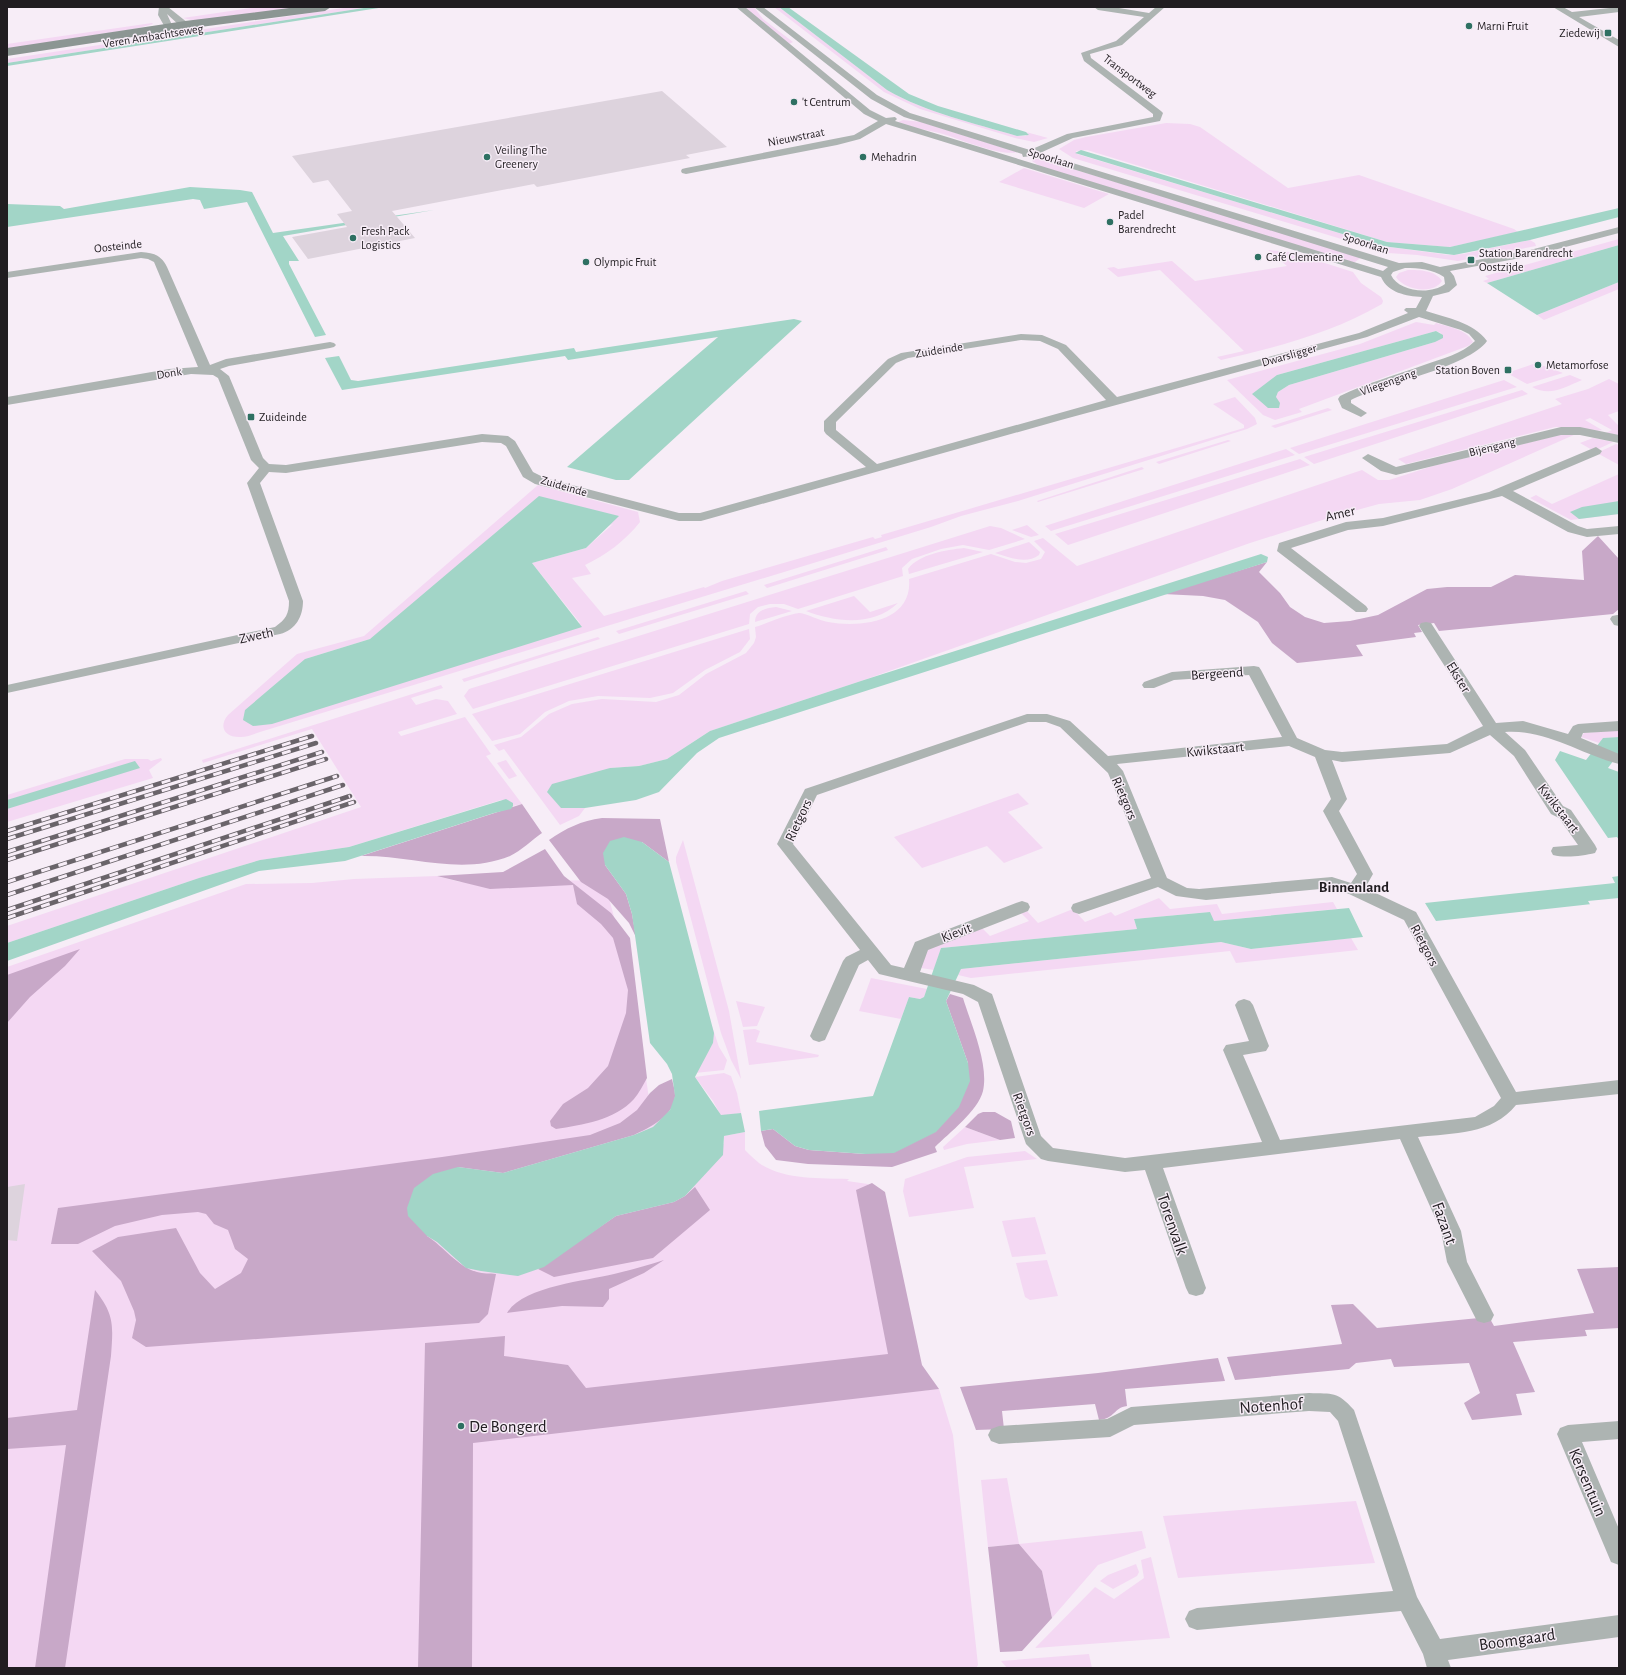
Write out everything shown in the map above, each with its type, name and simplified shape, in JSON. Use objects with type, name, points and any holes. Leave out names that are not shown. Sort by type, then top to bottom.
[{"type":"main road","name":"Veren Ambachtseweg","points":[[7,58],[184,28],[325,7]]},
{"type":"main road","name":"Veren Ambachtseweg","points":[[7,52],[168,28],[184,28]]},
{"type":"street","name":"Spoorlaan","points":[[740,7],[867,112],[886,121],[1385,275]]},
{"type":"street","name":"Spoorlaan","points":[[758,7],[874,97],[907,115],[1397,266]]},
{"type":"street","points":[[1098,7],[1151,16],[1161,7]]},
{"type":"street","points":[[1557,7],[1619,44]]},
{"type":"street","points":[[163,8],[162,15],[168,28]]},
{"type":"street","points":[[163,8],[184,28]]},
{"type":"street","points":[[1571,15],[1619,9]]},
{"type":"street","name":"Transportweg","points":[[1015,161],[1070,136],[1158,119],[1158,113],[1087,59],[1085,53],[1119,43],[1151,16]]},
{"type":"street","name":"Nieuwstraat","points":[[686,171],[857,137],[886,121],[907,115]]},
{"type":"street","points":[[1440,270],[1450,278],[1452,282],[1448,288],[1429,294],[1411,292],[1392,285],[1385,275],[1389,270],[1397,266],[1419,265],[1440,270],[1531,253],[1619,230]]},
{"type":"street","points":[[1450,278],[1512,261],[1531,253]]},
{"type":"street","name":"Oosteinde","points":[[7,275],[126,256],[151,256],[158,260],[162,267],[206,371]]},
{"type":"street","points":[[1403,308],[1411,292]]},
{"type":"street","points":[[1419,313],[1429,294]]},
{"type":"street","name":"Vliegengang","points":[[1361,413],[1346,405],[1344,400],[1461,355],[1479,344],[1481,340],[1474,332],[1403,308]]},
{"type":"street","name":"Dwarsligger","points":[[1349,338],[1355,332],[1403,308]]},
{"type":"street","name":"Dwarsligger","points":[[1228,371],[1363,335],[1419,313]]},
{"type":"street","name":"Zuideinde","points":[[875,468],[830,431],[830,421],[892,361],[905,355],[1021,337],[1042,338],[1062,348],[1114,401]]},
{"type":"street","name":"Donk","points":[[7,401],[169,373],[191,370],[206,371],[226,363],[330,345]]},
{"type":"street","points":[[206,371],[216,372],[223,376],[257,460],[266,468]]},
{"type":"street","name":"Zuideinde","points":[[266,468],[286,469],[482,438],[504,439],[511,444],[528,474],[540,481],[679,517],[688,518],[701,516],[1114,401],[1228,371]]},
{"type":"street","name":"Bijengang","points":[[1368,458],[1385,468],[1396,471],[1561,431],[1580,431],[1619,439]]},
{"type":"street","name":"Amer","points":[[1361,609],[1284,551],[1284,546],[1346,526],[1383,522],[1493,495],[1596,452]]},
{"type":"street","name":"Zweth","points":[[7,688],[280,630],[294,620],[297,612],[296,601],[253,483],[266,468]]},
{"type":"street","points":[[1503,491],[1572,529],[1587,533],[1619,530]]},
{"type":"street","name":"Ekster","points":[[1426,626],[1492,728]]},
{"type":"street","name":"Bergeend","points":[[1149,685],[1172,676],[1254,670],[1291,741]]},
{"type":"street","name":"Rietgors","points":[[1028,718],[1047,718],[1065,724],[1106,761],[1115,771],[1160,881],[1174,891],[1190,895],[1332,882],[1355,890],[1410,916],[1511,1099],[1501,1111],[1479,1123],[1125,1165],[1048,1154],[1033,1140],[986,998],[968,989],[885,970],[784,844],[811,792],[1028,718]]},
{"type":"street","name":"Kwikstaart","points":[[1106,761],[1291,741],[1322,754],[1342,757],[1450,748],[1492,728],[1523,726],[1572,740],[1619,759]]},
{"type":"street","points":[[1572,740],[1578,729],[1619,726]]},
{"type":"street","name":"Kwikstaart","points":[[1492,728],[1520,753],[1556,810],[1566,814],[1589,849],[1559,851]]},
{"type":"street","points":[[1322,754],[1339,799],[1331,811],[1364,874],[1355,890]]},
{"type":"street","points":[[1079,908],[1160,881]]},
{"type":"street","name":"Kievit","points":[[916,977],[921,946],[1022,907]]},
{"type":"street","points":[[819,1036],[852,961],[871,952]]},
{"type":"street","points":[[1244,1005],[1260,1046],[1232,1050],[1274,1148]]},
{"type":"street","points":[[1511,1099],[1619,1087]]},
{"type":"street","name":"Fazant","points":[[1406,1131],[1451,1231],[1457,1262],[1484,1315]]},
{"type":"street","name":"Torenvalk","points":[[1151,1161],[1196,1288]]},
{"type":"street","name":"Notenhof","points":[[999,1435],[1110,1428],[1131,1416],[1309,1402],[1335,1403],[1347,1416],[1407,1600],[1436,1659]]},
{"type":"street","name":"Kersentuin","points":[[1619,1430],[1568,1434],[1619,1555]]},
{"type":"street","points":[[1196,1618],[1407,1600]]},
{"type":"street","name":"Boomgaard","points":[[1436,1659],[1619,1626]]},
{"type":"shaded area","points":[[257,7],[307,7],[196,21],[183,18]]},
{"type":"shaded area","points":[[350,7],[370,7],[7,63],[7,59]]},
{"type":"shaded area","points":[[370,7],[385,7],[7,66],[7,63]]},
{"type":"shaded area","points":[[743,7],[754,7],[763,19],[793,42],[789,44]]},
{"type":"shaded area","points":[[774,7],[779,7],[887,90],[902,98],[951,117],[1017,136],[1026,136],[1028,133],[1026,132],[1048,138],[1034,142],[1015,138],[920,109],[884,92]]},
{"type":"shaded area","points":[[779,7],[788,7],[909,94],[938,106],[1026,132],[1029,135],[1017,136],[968,122],[934,111],[902,98],[887,90]]},
{"type":"shaded area","points":[[153,24],[139,28],[7,49],[7,44]]},
{"type":"shaded area","points":[[903,120],[921,122],[1017,152],[1010,153],[991,150],[943,134],[898,122]]},
{"type":"shaded area","points":[[1166,123],[1190,124],[1200,127],[1288,188],[1359,175],[1514,229],[1518,232],[1450,247],[1387,242],[1087,150],[1076,151],[1077,154],[1382,246],[1449,255],[1463,254],[1530,240],[1535,243],[1536,246],[1458,261],[1417,255],[1388,253],[1073,158],[1059,149],[1074,140],[1086,137]]},
{"type":"shaded area","points":[[1081,150],[1387,242],[1450,247],[1619,208],[1619,217],[1530,240],[1454,255],[1382,246],[1075,153]]},
{"type":"shaded area","points":[[1033,159],[1040,159],[1362,257],[1352,264],[1041,167],[1032,161]]},
{"type":"shaded area","points":[[1024,168],[1109,194],[1084,208],[999,182]]},
{"type":"shaded area","points":[[190,187],[252,192],[273,233],[434,210],[283,236],[299,261],[289,261],[289,264],[326,335],[315,337],[247,202],[204,209],[200,200],[193,199],[7,227],[7,204],[60,206],[64,209]]},
{"type":"shaded area","points":[[1619,239],[1619,245],[1487,283],[1483,281],[1489,279],[1485,276]]},
{"type":"shaded area","points":[[1619,245],[1619,282],[1537,315],[1487,283]]},
{"type":"shaded area","points":[[1268,250],[1290,252],[1353,272],[1361,283],[1381,297],[1383,301],[1382,304],[1344,323],[1304,338],[1221,360],[1217,357],[1244,351],[1160,270],[1118,277],[1107,268],[1114,267],[1118,269],[1172,261],[1195,281],[1287,266]]},
{"type":"shaded area","points":[[1408,270],[1431,273],[1439,277],[1442,281],[1432,288],[1412,288],[1405,285],[1396,277],[1399,273]]},
{"type":"shaded area","points":[[1619,282],[1619,289],[1544,320],[1537,315]]},
{"type":"shaded area","points":[[794,319],[802,321],[629,480],[616,480],[567,467],[718,337],[568,360],[565,356],[342,390],[325,358],[339,356],[351,380],[358,381],[574,348],[576,352]]},
{"type":"shaded area","points":[[1416,322],[1434,325],[1436,323],[1457,329],[1466,334],[1473,342],[1468,346],[1299,409],[1302,412],[1275,420],[1263,415],[1227,380],[1360,344]],"holes":[[[1436,331],[1441,333],[1435,342],[1289,385],[1278,392],[1276,397],[1277,375]]]},
{"type":"shaded area","points":[[1436,331],[1443,335],[1443,338],[1435,342],[1289,385],[1278,392],[1276,397],[1280,403],[1279,408],[1268,408],[1252,394],[1277,375]]},
{"type":"shaded area","points":[[1536,363],[1563,373],[1527,384],[1507,373]]},
{"type":"shaded area","points":[[1570,375],[1582,380],[1551,391],[1539,390],[1532,387]]},
{"type":"shaded area","points":[[1609,379],[1619,384],[1619,411],[1608,415],[1619,426],[1619,436],[1606,433],[1612,430],[1590,418],[1585,420],[1602,430],[1593,431],[1567,427],[1555,427],[1406,464],[1398,459],[1562,404],[1555,399],[1588,389]]},
{"type":"shaded area","points":[[1504,380],[1517,387],[1299,454],[1290,448]]},
{"type":"shaded area","points":[[1522,390],[1528,394],[1314,464],[1304,457]]},
{"type":"shaded area","points":[[1235,397],[1255,418],[1257,424],[1247,429],[1018,501],[961,516],[931,527],[250,735],[235,737],[227,734],[225,731],[224,724],[228,715],[297,654],[364,636],[538,485],[638,512],[640,522],[622,541],[608,552],[585,565],[591,574],[572,578],[604,616],[704,587],[705,588],[722,581],[873,537],[875,539],[882,537],[881,535],[1244,428],[1244,425],[1213,404]],"holes":[[[613,524],[586,548],[532,563],[580,623],[305,659],[370,639]]]},
{"type":"shaded area","points":[[1328,408],[1332,410],[1275,428],[1271,426]]},
{"type":"shaded area","points":[[1564,434],[1576,434],[1452,489],[1420,500],[1379,504],[1335,516],[1250,543],[864,680],[710,731],[667,759],[639,766],[610,768],[561,807],[585,808],[579,816],[560,825],[504,749],[499,751],[494,745],[521,737],[549,714],[572,704],[602,699],[656,702],[679,695],[706,674],[746,653],[754,643],[756,637],[755,627],[782,617],[799,613],[828,622],[841,624],[855,624],[882,619],[894,613],[903,605],[908,593],[909,579],[991,554],[1015,562],[1026,563],[1041,559],[1045,552],[1034,541],[1043,538],[1077,566],[1362,470],[1378,480],[1389,480],[1433,466]]},
{"type":"shaded area","points":[[1593,438],[1613,442],[1594,451],[1580,443]]},
{"type":"shaded area","points":[[1228,440],[1231,441],[1159,464],[1156,462]]},
{"type":"shaded area","points":[[1616,444],[1619,445],[1619,465],[1597,453]]},
{"type":"shaded area","points":[[1286,449],[1295,455],[1051,531],[1045,526]]},
{"type":"shaded area","points":[[1300,459],[1310,465],[1068,545],[1055,534]]},
{"type":"shaded area","points":[[1142,467],[1144,469],[1038,502],[1037,501]]},
{"type":"shaded area","points":[[1619,474],[1619,514],[1571,520],[1530,498],[1536,495],[1552,504]]},
{"type":"shaded area","points":[[539,496],[619,516],[586,548],[532,563],[582,627],[272,724],[253,726],[243,720],[245,710],[305,659],[370,639]]},
{"type":"shaded area","points":[[1619,501],[1619,514],[1579,519],[1570,512],[1582,507]]},
{"type":"shaded area","points":[[1027,525],[1039,535],[1031,537],[1012,530]]},
{"type":"shaded area","points":[[990,526],[1001,528],[1025,539],[989,550],[963,545],[941,549],[912,559],[902,568],[903,576],[798,609],[784,604],[770,604],[758,607],[750,614],[749,624],[473,709],[464,696],[469,689]]},
{"type":"shaded area","points":[[1598,536],[1619,559],[1619,609],[1613,614],[1439,631],[1434,623],[1418,625],[1422,632],[1414,633],[1416,637],[1356,645],[1363,656],[1297,663],[1272,643],[1258,622],[1225,600],[1203,596],[1163,594],[1267,562],[1259,572],[1280,593],[1290,607],[1305,617],[1324,623],[1350,621],[1378,615],[1427,589],[1447,587],[1491,587],[1515,575],[1584,580],[1582,551]]},
{"type":"shaded area","points":[[1029,542],[1040,552],[1039,555],[1034,558],[1023,560],[995,553]]},
{"type":"shaded area","points":[[886,547],[888,550],[767,588],[764,585]]},
{"type":"shaded area","points":[[964,548],[983,552],[909,574],[908,569],[926,556]]},
{"type":"shaded area","points":[[1261,554],[1268,557],[1267,562],[719,738],[697,753],[659,792],[636,800],[585,808],[561,808],[547,792],[552,784],[610,768],[639,766],[667,759],[710,731],[864,680]]},
{"type":"shaded area","points":[[746,591],[749,594],[619,634],[616,631]]},
{"type":"shaded area","points":[[854,596],[870,612],[898,603],[888,611],[866,619],[841,620],[806,611]]},
{"type":"shaded area","points":[[776,607],[792,611],[755,622],[759,612]]},
{"type":"shaded area","points":[[749,629],[750,639],[740,652],[705,670],[673,693],[650,698],[598,696],[569,701],[545,712],[520,734],[492,741],[472,714]]},
{"type":"shaded area","points":[[598,637],[600,639],[464,682],[462,679]]},
{"type":"shaded area","points":[[441,685],[443,688],[411,698],[416,705],[436,699],[448,701],[457,714],[398,732],[401,736],[465,717],[491,754],[486,756],[522,804],[513,806],[512,803],[501,800],[349,847],[260,860],[199,878],[7,943],[7,926],[361,807],[312,729],[203,763],[202,760]]},
{"type":"shaded area","points":[[1619,730],[1619,737],[1604,738],[1599,743],[1581,737],[1584,733]]},
{"type":"shaded area","points":[[1619,737],[1619,753],[1608,768],[1619,772],[1619,840],[1617,837],[1608,838],[1555,760],[1560,751],[1586,760],[1603,738]]},
{"type":"shaded area","points":[[161,758],[162,760],[149,770],[153,778],[7,822],[7,795],[125,759],[148,759],[151,761]]},
{"type":"shaded area","points":[[506,760],[517,776],[509,779],[497,763]]},
{"type":"shaded area","points":[[135,761],[140,768],[7,809],[7,800]]},
{"type":"shaded area","points":[[1018,793],[1029,804],[1008,812],[1043,848],[1004,863],[987,846],[922,868],[894,837]]},
{"type":"shaded area","points":[[506,799],[513,803],[511,809],[494,813],[345,861],[259,871],[7,961],[7,943],[199,878],[260,860],[349,847]]},
{"type":"shaded area","points":[[522,804],[542,833],[514,854],[492,862],[455,865],[398,858],[361,856]]},
{"type":"shaded area","points":[[602,818],[660,819],[669,862],[642,842],[605,865],[626,894],[632,914],[636,937],[629,923],[608,899],[581,882],[549,840],[574,826],[587,821]]},
{"type":"shaded area","points":[[624,837],[642,842],[669,862],[714,1033],[713,1043],[695,1077],[721,1115],[741,1113],[745,1132],[724,1136],[723,1155],[685,1196],[674,1202],[616,1216],[544,1267],[518,1276],[466,1268],[437,1242],[427,1236],[408,1216],[407,1208],[414,1188],[433,1174],[458,1167],[503,1173],[634,1135],[653,1127],[670,1110],[675,1096],[672,1074],[667,1064],[650,1043],[632,914],[626,894],[605,865],[603,853],[610,841]]},
{"type":"shaded area","points":[[683,840],[729,1011],[741,1079],[731,1060],[721,1033],[676,862],[676,857]]},
{"type":"shaded area","points":[[545,849],[564,876],[611,913],[630,938],[647,1078],[634,1099],[617,1112],[598,1120],[576,1126],[556,1129],[551,1126],[550,1121],[563,1104],[588,1088],[608,1066],[626,1013],[628,990],[613,938],[601,924],[577,904],[573,885],[490,889],[437,876],[503,872]]},
{"type":"shaded area","name":"De Bongerd","points":[[437,876],[460,882],[604,880],[631,979],[650,1105],[724,1144],[724,1136],[745,1132],[745,1150],[759,1163],[779,1173],[802,1177],[849,1179],[847,1181],[868,1184],[908,1392],[939,1389],[953,1435],[978,1665],[976,1668],[7,1668],[7,967],[246,884],[312,883],[354,879]]},
{"type":"shaded area","points":[[1619,876],[1619,901],[1436,921],[1425,903],[1615,883],[1612,877]]},
{"type":"shaded area","points":[[1159,898],[1170,909],[1217,904],[1222,914],[1333,902],[1337,909],[1214,921],[1209,912],[1134,919],[1137,929],[941,948],[934,970],[921,968],[928,948],[982,928],[990,936],[1029,921],[1021,913],[1027,911],[1038,923],[1073,909],[1085,922],[1111,912],[1115,916]]},
{"type":"shaded area","points":[[1349,908],[1363,937],[1251,949],[1221,942],[961,969],[946,1001],[968,1063],[970,1081],[959,1107],[936,1132],[894,1153],[865,1154],[809,1150],[795,1146],[773,1129],[761,1131],[759,1111],[873,1096],[909,997],[920,999],[924,997],[941,948],[1137,929],[1134,919],[1210,912],[1214,921]]},
{"type":"shaded area","points":[[1351,938],[1358,950],[1236,963],[1230,951],[971,978],[958,975],[961,969],[1221,942],[1251,949]]},
{"type":"shaded area","points":[[80,949],[65,966],[30,997],[7,1023],[7,975]]},
{"type":"shaded area","points":[[871,978],[927,989],[924,997],[920,999],[909,997],[901,1019],[859,1011]]},
{"type":"shaded area","points":[[950,994],[963,998],[978,1044],[984,1069],[984,1080],[983,1091],[980,1099],[969,1114],[935,1147],[937,1152],[892,1167],[808,1164],[776,1160],[765,1146],[761,1131],[773,1129],[795,1146],[809,1150],[865,1154],[968,1063],[946,1001]]},
{"type":"shaded area","points":[[736,1001],[765,1007],[757,1026],[743,1027]]},
{"type":"shaded area","points":[[712,1026],[719,1047],[727,1060],[724,1070],[695,1073],[713,1043]]},
{"type":"shaded area","points":[[755,1029],[760,1031],[756,1042],[819,1055],[818,1057],[749,1065],[743,1030]]},
{"type":"shaded area","points":[[724,1073],[731,1076],[737,1093],[741,1113],[721,1116],[713,1101],[695,1077]]},
{"type":"shaded area","points":[[672,1079],[675,1095],[671,1109],[654,1125],[634,1135],[503,1173],[458,1167],[427,1236],[463,1266],[479,1273],[496,1274],[488,1314],[479,1323],[146,1347],[132,1338],[136,1320],[134,1311],[121,1281],[92,1251],[118,1237],[176,1228],[200,1273],[215,1289],[241,1273],[248,1259],[235,1249],[228,1230],[214,1224],[206,1214],[198,1212],[162,1215],[115,1226],[78,1244],[51,1244],[58,1208],[442,1157],[590,1135],[620,1123],[637,1110],[650,1093],[659,1085]]},
{"type":"shaded area","points":[[983,1112],[995,1112],[1011,1121],[1015,1138],[1000,1140],[965,1127],[978,1114]]},
{"type":"shaded area","points":[[965,1127],[1000,1140],[967,1144],[944,1150],[943,1147]]},
{"type":"shaded area","points":[[1025,1151],[1037,1159],[964,1167],[974,1208],[909,1217],[903,1191],[905,1179],[967,1157]]},
{"type":"shaded area","points":[[872,1183],[885,1192],[922,1365],[939,1389],[473,1443],[472,1668],[418,1668],[425,1343],[505,1336],[504,1356],[568,1365],[586,1388],[888,1354],[856,1190]]},
{"type":"shaded area","points":[[695,1187],[710,1210],[653,1258],[554,1277],[538,1269],[616,1216],[674,1202],[685,1196]]},
{"type":"shaded area","points":[[1035,1217],[1046,1254],[1012,1257],[1002,1221]]},
{"type":"shaded area","points":[[664,1260],[644,1273],[609,1289],[609,1299],[603,1307],[562,1306],[507,1313],[515,1304],[527,1296],[541,1291],[572,1282],[602,1277]]},
{"type":"shaded area","points":[[1047,1260],[1058,1296],[1030,1300],[1025,1297],[1016,1263]]},
{"type":"shaded area","points":[[1619,1267],[1619,1328],[1585,1330],[1587,1336],[1513,1342],[1535,1392],[1516,1394],[1522,1415],[1472,1420],[1464,1403],[1480,1393],[1469,1363],[1394,1367],[1391,1359],[1356,1363],[1349,1369],[1235,1380],[1227,1357],[1342,1344],[1331,1305],[1353,1304],[1377,1328],[1489,1317],[1494,1326],[1594,1313],[1577,1269]]},
{"type":"shaded area","points":[[95,1290],[102,1299],[111,1321],[111,1356],[65,1668],[35,1668],[66,1445],[7,1449],[7,1418],[77,1410]]},
{"type":"shaded area","points":[[1218,1358],[1225,1381],[1125,1389],[1127,1406],[1122,1407],[1105,1419],[1099,1420],[1095,1404],[1002,1411],[1004,1429],[976,1430],[960,1387],[1098,1373]]},
{"type":"shaded area","points":[[1007,1478],[1019,1544],[988,1547],[981,1480]]},
{"type":"shaded area","points":[[1356,1501],[1375,1563],[1178,1578],[1163,1516]]},
{"type":"shaded area","points":[[1142,1531],[1146,1548],[1098,1565],[1052,1618],[1042,1571],[1019,1544]]},
{"type":"shaded area","points":[[1019,1544],[1042,1571],[1052,1618],[1022,1651],[1000,1652],[988,1547]]},
{"type":"shaded area","points":[[1151,1557],[1170,1638],[1035,1648],[1095,1587],[1114,1599],[1144,1578],[1141,1560]]},
{"type":"shaded area","points":[[1136,1564],[1139,1572],[1137,1576],[1113,1589],[1100,1581],[1108,1575]]},
{"type":"shaded area","points":[[1089,1654],[1092,1668],[1007,1668],[1001,1661]]},
{"type":"pier","points":[[1619,898],[1619,903],[1591,906],[1588,901]]},
{"type":"building","name":"Veiling The Greenery","points":[[662,91],[727,147],[686,155],[690,158],[537,187],[534,184],[392,211],[415,238],[308,259],[292,237],[347,227],[337,214],[352,211],[328,180],[313,183],[292,156]]},
{"type":"building","points":[[25,1184],[17,1241],[7,1240],[7,1187]]},
{"type":"railway","points":[[7,831],[312,736]]},
{"type":"railway","points":[[7,839],[316,743]]},
{"type":"railway","points":[[7,852],[322,752]]},
{"type":"railway","points":[[7,860],[326,759]]},
{"type":"railway","points":[[7,882],[337,776]]},
{"type":"railway","points":[[7,895],[343,785]]},
{"type":"railway","points":[[7,910],[350,796]]},
{"type":"railway","points":[[7,918],[354,802]]},
{"type":"place","name":"Marni Fruit","points":[[1469,26]]},
{"type":"place","name":"Ziedewij","points":[[1608,33]]},
{"type":"place","name":"'t Centrum","points":[[794,102]]},
{"type":"place","name":"Veiling The Greenery","points":[[487,157]]},
{"type":"place","name":"Mehadrin","points":[[863,157]]},
{"type":"place","name":"Padel Barendrecht","points":[[1110,222]]},
{"type":"place","name":"Fresh Pack Logistics","points":[[353,238]]},
{"type":"place","name":"Café Clementine","points":[[1258,257]]},
{"type":"place","name":"Station Barendrecht Oostzijde","points":[[1471,260]]},
{"type":"place","name":"Olympic Fruit","points":[[586,262]]},
{"type":"place","name":"Metamorfose","points":[[1538,365]]},
{"type":"place","name":"Station Boven","points":[[1508,370]]},
{"type":"place","name":"Zuideinde","points":[[251,417]]},
{"type":"place","name":"De Bongerd","points":[[461,1426]]},
{"type":"district","name":"Binnenland","points":[[1354,887]]}]
